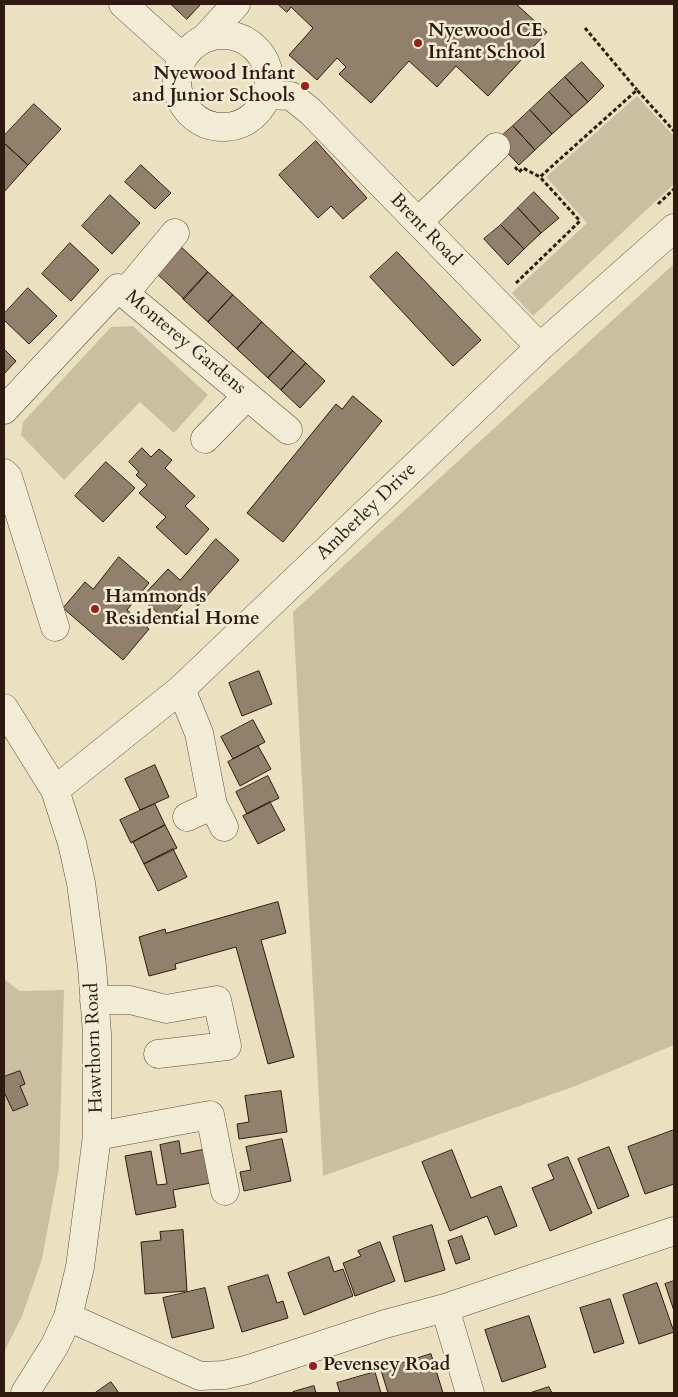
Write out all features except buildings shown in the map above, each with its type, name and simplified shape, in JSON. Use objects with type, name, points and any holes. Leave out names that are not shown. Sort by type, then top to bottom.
[{"type":"street","points":[[123,4],[183,58]]},
{"type":"street","points":[[205,38],[220,34],[235,36],[249,42],[260,52],[268,73],[267,95],[260,109],[242,123],[218,128],[203,123],[191,114],[181,102],[177,80],[183,58],[192,46],[205,38],[236,4]]},
{"type":"street","name":"Brent Road","points":[[267,95],[291,96],[310,111],[540,348]]},
{"type":"street","points":[[418,222],[496,147]]},
{"type":"street","name":"Amberley Drive","points":[[55,790],[181,689],[540,348],[674,228]]},
{"type":"street","points":[[125,293],[176,233]]},
{"type":"street","name":"Monterey Gardens","points":[[4,410],[118,288],[288,430]]},
{"type":"street","points":[[204,440],[247,396]]},
{"type":"street","points":[[4,473],[8,477],[55,627]]},
{"type":"street","points":[[181,689],[199,733],[219,816],[188,817]]},
{"type":"street","name":"Hawthorn Road","points":[[4,708],[55,790],[72,843],[81,883],[94,1000],[97,1136],[85,1238],[68,1317],[55,1345],[25,1393]]},
{"type":"street","points":[[94,1000],[130,1000],[166,1009],[217,1000],[227,1046],[158,1054]]},
{"type":"street","points":[[97,1136],[210,1116],[225,1191]]},
{"type":"street","points":[[68,1317],[202,1384],[224,1375],[246,1370],[385,1324],[445,1308],[674,1232]]},
{"type":"street","points":[[445,1308],[470,1393]]},
{"type":"path","points":[[585,28],[637,90],[674,130]]},
{"type":"path","points":[[540,177],[637,90]]},
{"type":"path","points":[[512,287],[580,221],[540,177],[523,168],[519,172]]},
{"type":"shaded area","points":[[637,96],[674,136],[674,184],[533,316],[512,293],[587,223],[546,177]]},
{"type":"shaded area","points":[[674,264],[674,1045],[578,1085],[323,1176],[293,612]]},
{"type":"shaded area","points":[[133,326],[208,395],[174,433],[140,402],[64,480],[21,435],[23,422],[111,327]]},
{"type":"shaded area","points":[[4,979],[20,991],[64,990],[59,1168],[42,1259],[22,1316],[4,1352]]},
{"type":"place","name":"Nyewood CE Infant School","points":[[418,43]]},
{"type":"place","name":"Nyewood Infant and Junior Schools","points":[[305,86]]},
{"type":"place","name":"Hammonds Residential Home","points":[[95,609]]},
{"type":"place","name":"Pevensey Road","points":[[313,1366]]}]
